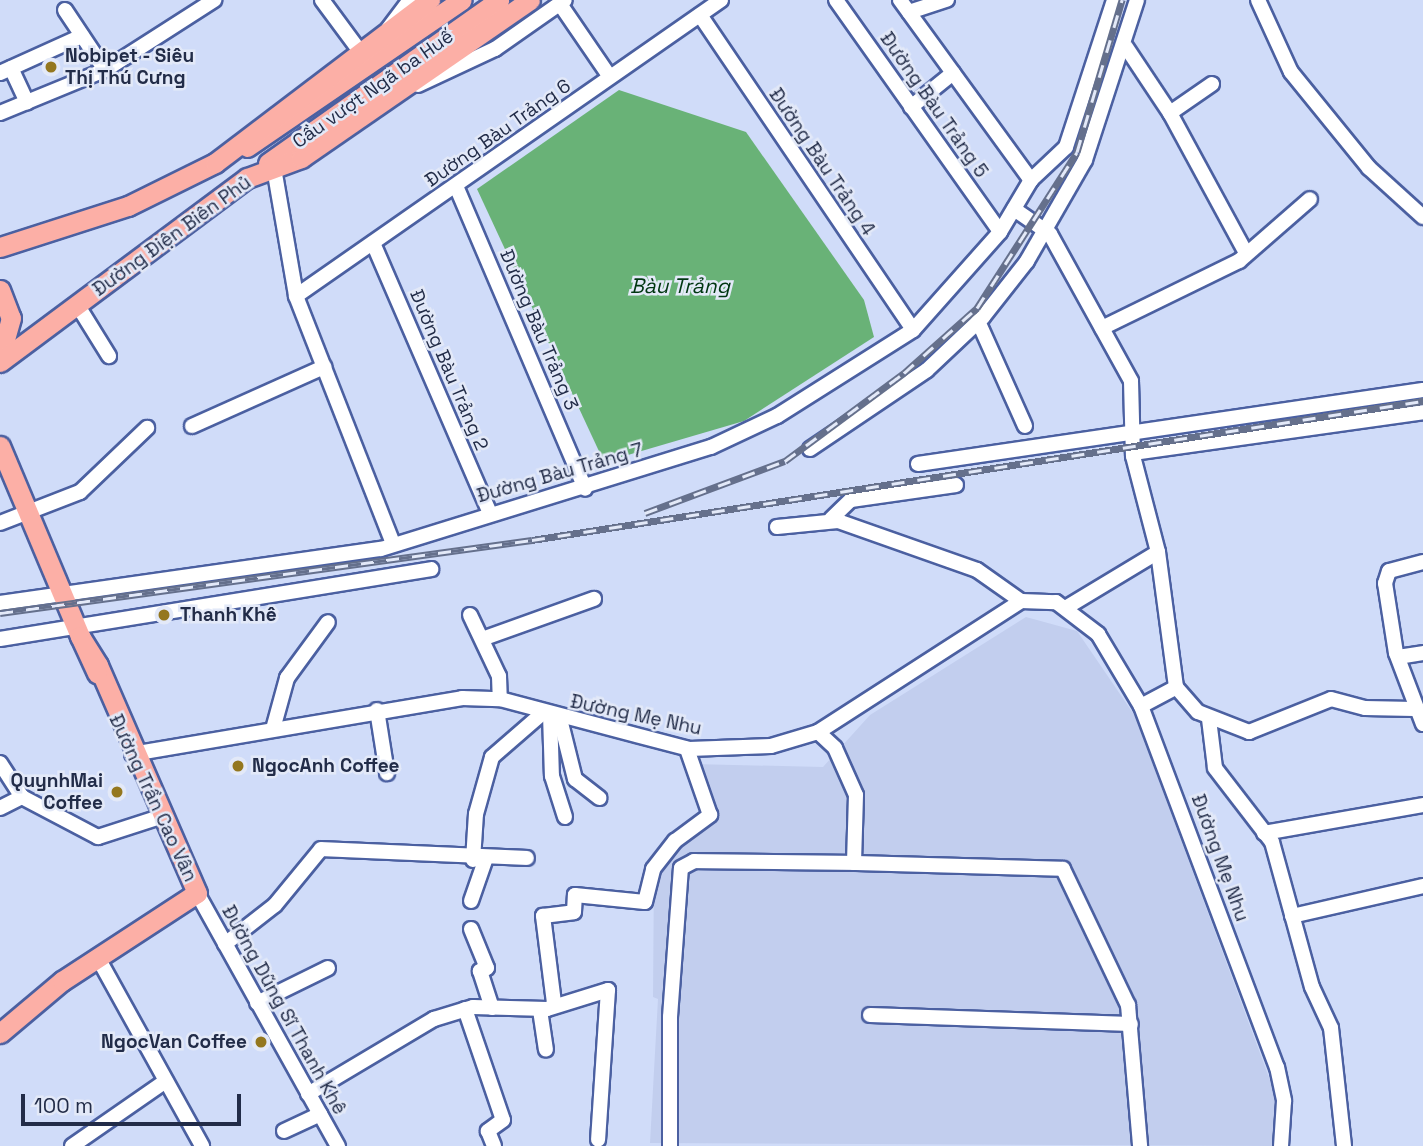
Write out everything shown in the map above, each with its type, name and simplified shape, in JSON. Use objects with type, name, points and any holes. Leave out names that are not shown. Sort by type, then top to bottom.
[{"type":"main road","name":"Cầu vượt Ngã ba Huế","points":[[387,30],[430,0]]},
{"type":"main road","name":"Cầu vượt Ngã ba Huế","points":[[215,163],[278,129],[462,0]]},
{"type":"main road","name":"Cầu vượt Ngã ba Huế","points":[[247,177],[499,0]]},
{"type":"main road","name":"Cầu vượt Ngã ba Huế","points":[[385,100],[530,0]]},
{"type":"main road","name":"Đường Điện Biên Phủ","points":[[0,247],[128,206],[215,163],[387,30]]},
{"type":"main road","name":"Đường Điện Biên Phủ","points":[[0,359],[78,306],[247,177],[301,158],[385,100]]},
{"type":"main road","points":[[0,290],[11,318],[0,359]]},
{"type":"main road","points":[[0,446],[78,632]]},
{"type":"main road","name":"Đường Trần Cao Vân","points":[[0,1033],[98,958],[197,894],[78,632]]},
{"type":"street","points":[[0,113],[105,71],[214,0]]},
{"type":"street","points":[[322,0],[359,50]]},
{"type":"street","points":[[387,30],[410,0]]},
{"type":"street","name":"Đường Bàu Trảng 6","points":[[296,296],[721,0]]},
{"type":"street","name":"Đường Bàu Trảng 5","points":[[836,0],[1000,232]]},
{"type":"street","points":[[947,0],[905,6],[1031,180]]},
{"type":"street","name":"Đường Bàu Trảng 7","points":[[0,603],[381,549],[392,541],[585,489],[711,447],[776,416],[913,330],[1000,232],[1031,180],[1066,148],[1114,0]]},
{"type":"street","points":[[810,449],[927,370],[978,321],[1047,232],[1085,160],[1126,47],[1137,0]]},
{"type":"street","points":[[1258,0],[1292,72],[1369,168],[1423,217]]},
{"type":"street","points":[[385,100],[495,50],[562,2],[610,77]]},
{"type":"street","points":[[65,10],[105,71]]},
{"type":"street","name":"Đường Bàu Trảng 4","points":[[700,15],[913,330]]},
{"type":"street","points":[[27,103],[6,70],[82,36]]},
{"type":"street","points":[[1126,47],[1170,113],[1242,257]]},
{"type":"street","points":[[911,107],[953,73]]},
{"type":"street","points":[[1170,113],[1212,84]]},
{"type":"street","points":[[274,168],[296,296],[392,541]]},
{"type":"street","name":"Đường Bàu Trảng 3","points":[[456,186],[585,489]]},
{"type":"street","points":[[1102,328],[1242,257],[1310,199]]},
{"type":"street","points":[[1014,209],[1047,232],[1131,381],[1133,453],[1158,552],[1176,687],[1209,719],[1249,732],[1331,699],[1365,708],[1414,709]]},
{"type":"street","name":"Đường Bàu Trảng 2","points":[[373,243],[490,513]]},
{"type":"street","points":[[78,306],[109,356]]},
{"type":"street","points":[[978,321],[1025,426]]},
{"type":"street","points":[[192,426],[324,367]]},
{"type":"street","points":[[918,464],[1423,390]]},
{"type":"street","points":[[1133,453],[1423,412]]},
{"type":"street","points":[[0,523],[29,515],[80,492],[147,428]]},
{"type":"street","points":[[831,519],[851,500],[957,485]]},
{"type":"street","points":[[777,527],[831,519],[976,570],[1021,601]]},
{"type":"street","points":[[1067,607],[1158,552]]},
{"type":"street","points":[[1423,562],[1389,571],[1385,583],[1398,657],[1414,709],[1423,724]]},
{"type":"street","points":[[0,639],[78,632],[431,569]]},
{"type":"street","points":[[482,639],[594,598]]},
{"type":"street","name":"Đường Mẹ Nhu","points":[[132,754],[377,710],[462,698],[500,699],[551,715],[687,749],[771,746],[818,732],[1021,601],[1042,598],[1067,607],[1106,643],[1141,706],[1277,1068],[1284,1101],[1281,1146]]},
{"type":"street","points":[[470,615],[499,676],[500,699]]},
{"type":"street","points":[[273,729],[287,678],[328,622]]},
{"type":"street","points":[[1398,657],[1423,653]]},
{"type":"street","points":[[1141,706],[1176,687]]},
{"type":"street","points":[[377,710],[387,773]]},
{"type":"street","points":[[551,715],[575,779],[599,798]]},
{"type":"street","points":[[551,715],[552,776],[565,817]]},
{"type":"street","points":[[471,901],[480,859],[476,814],[492,757],[551,715]]},
{"type":"street","points":[[1209,719],[1215,768],[1264,833],[1331,1028],[1344,1146]]},
{"type":"street","points":[[818,732],[835,748],[856,795],[854,863]]},
{"type":"street","points":[[546,1050],[543,916],[574,912],[575,895],[645,902],[660,859],[710,815],[687,749]]},
{"type":"street","points":[[0,763],[22,797],[98,836],[160,817]]},
{"type":"street","points":[[0,808],[22,797]]},
{"type":"street","points":[[1264,833],[1423,805]]},
{"type":"street","points":[[225,944],[275,905],[321,849],[480,859],[527,858]]},
{"type":"street","points":[[670,1146],[670,1017],[681,868],[694,861],[1063,869],[1128,1005],[1140,1146]]},
{"type":"street","points":[[1292,916],[1423,886]]},
{"type":"street","name":"Đường Dũng Sĩ Thanh Khê","points":[[197,894],[338,1146]]},
{"type":"street","points":[[471,929],[487,968],[480,971],[492,1009]]},
{"type":"street","points":[[98,958],[202,1146]]},
{"type":"street","points":[[257,1003],[328,968]]},
{"type":"street","points":[[308,1094],[433,1018],[465,1009],[547,1006],[608,990],[598,1140]]},
{"type":"street","points":[[465,1009],[503,1120],[488,1131],[494,1146]]},
{"type":"street","points":[[870,1015],[1131,1024]]},
{"type":"street","points":[[72,1146],[166,1081]]},
{"type":"street","points":[[284,1131],[320,1114]]},
{"type":"shaded area","points":[[1026,617],[1077,631],[1135,716],[1274,1091],[1275,1146],[650,1143],[658,999],[653,997],[654,869],[712,814],[693,764],[823,767],[870,715]]},
{"type":"water","name":"Bàu Trảng","points":[[619,90],[746,132],[864,300],[874,337],[744,421],[604,462],[477,189]]},
{"type":"railway","points":[[645,513],[785,461],[904,373],[977,308],[1077,152],[1122,0]]},
{"type":"railway","points":[[0,613],[532,540],[1423,401]]},
{"type":"place","name":"Nobipet - Siêu Thị Thú Cưng","points":[[51,67]]},
{"type":"place","name":"Thanh Khê","points":[[164,615]]},
{"type":"place","name":"NgocAnh Coffee","points":[[238,766]]},
{"type":"place","name":"QuynhMai Coffee","points":[[117,792]]},
{"type":"place","name":"NgocVan Coffee","points":[[261,1042]]}]
